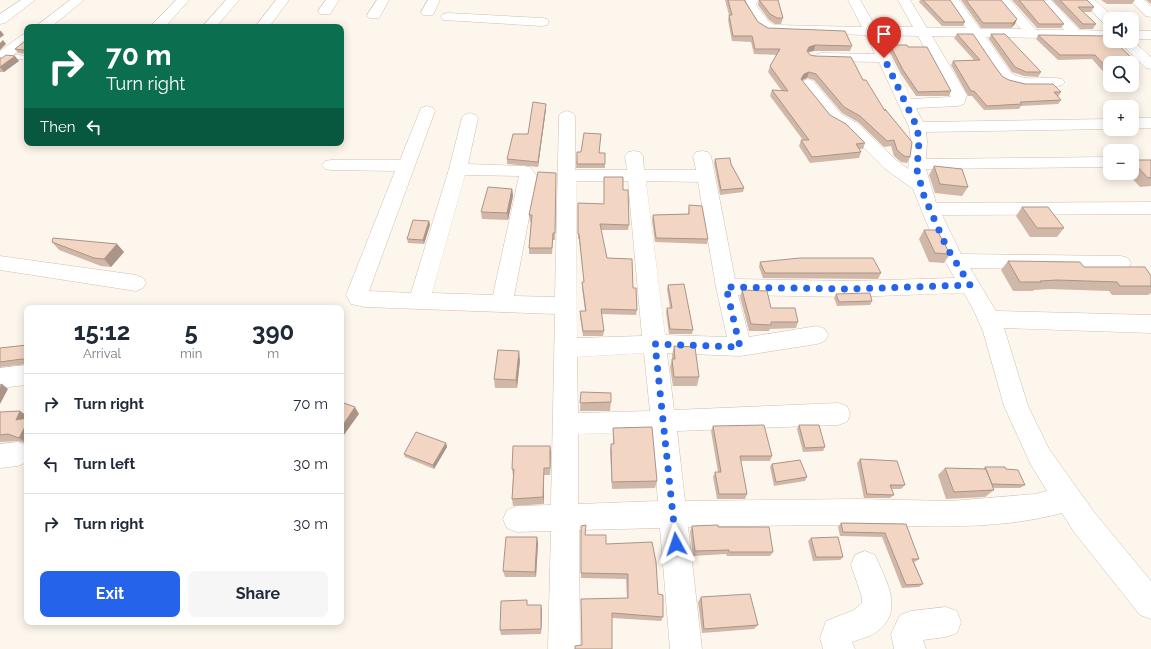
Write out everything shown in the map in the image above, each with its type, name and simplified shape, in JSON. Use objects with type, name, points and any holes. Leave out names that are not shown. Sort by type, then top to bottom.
[{"type":"street","points":[[0,20],[29,0]]},
{"type":"street","points":[[46,24],[78,0]]},
{"type":"street","points":[[160,24],[183,0]]},
{"type":"street","points":[[212,24],[233,0]]},
{"type":"street","points":[[264,24],[283,0]]},
{"type":"street","points":[[325,11],[333,0]]},
{"type":"street","points":[[374,15],[383,0]]},
{"type":"street","points":[[752,0],[750,5],[763,24],[772,30],[1103,35]]},
{"type":"street","points":[[854,0],[872,32],[917,127],[919,141],[917,170],[930,209],[947,248],[970,285],[994,331],[1016,406],[1040,457],[1093,533],[1151,604]]},
{"type":"street","points":[[904,0],[959,95],[958,101],[905,104]]},
{"type":"street","points":[[953,0],[1006,76],[1011,80],[1057,82]]},
{"type":"street","points":[[1003,0],[1032,34]]},
{"type":"street","points":[[1088,0],[1103,15]]},
{"type":"street","points":[[1136,0],[1151,13]]},
{"type":"street","points":[[1045,1],[1076,35]]},
{"type":"street","points":[[448,17],[472,15],[542,22]]},
{"type":"street","points":[[1139,35],[1151,35]]},
{"type":"street","points":[[2,57],[24,40]]},
{"type":"street","points":[[1133,48],[1151,65]]},
{"type":"street","points":[[814,56],[884,58]]},
{"type":"street","points":[[808,84],[835,117],[851,126],[890,164],[922,187]]},
{"type":"street","points":[[427,111],[357,295],[360,298],[365,299],[566,306]]},
{"type":"street","points":[[564,649],[567,116]]},
{"type":"street","points":[[419,300],[458,169],[470,118]]},
{"type":"street","points":[[1139,123],[1151,123]]},
{"type":"street","points":[[917,127],[1103,124]]},
{"type":"street","points":[[702,156],[726,287],[740,347]]},
{"type":"street","points":[[917,164],[1103,162]]},
{"type":"street","points":[[331,165],[407,166]]},
{"type":"street","points":[[566,175],[635,166],[706,176]]},
{"type":"street","points":[[635,166],[673,514],[686,649]]},
{"type":"street","points":[[458,169],[517,171],[527,173],[528,176],[502,303]]},
{"type":"street","points":[[930,209],[1151,208]]},
{"type":"street","points":[[955,261],[1121,263]]},
{"type":"street","points":[[0,263],[136,283]]},
{"type":"street","points":[[726,287],[850,289],[970,285]]},
{"type":"street","points":[[989,320],[1151,324]]},
{"type":"street","points":[[565,348],[655,344],[740,347],[817,335]]},
{"type":"street","points":[[0,378],[24,375]]},
{"type":"street","points":[[565,424],[663,422],[838,414]]},
{"type":"street","points":[[518,519],[673,514],[857,512],[951,514],[1035,506],[1068,498]]},
{"type":"street","points":[[839,649],[835,638],[837,632],[864,622],[877,610],[878,597],[866,565]]},
{"type":"street","points":[[910,649],[906,638],[907,632],[911,626],[946,622]]},
{"type":"lane","points":[[2,57],[24,58]]},
{"type":"building","points":[[728,0],[744,0],[758,22],[768,28],[845,31],[852,46],[815,45],[809,47],[807,51],[810,55],[815,56],[851,57],[863,80],[866,80],[885,111],[885,109],[912,142],[910,157],[904,156],[897,150],[894,140],[887,141],[860,116],[844,107],[816,74],[809,72],[804,74],[801,79],[830,115],[846,124],[865,143],[856,144],[861,152],[812,157],[801,140],[809,140],[772,90],[788,91],[770,66],[780,49],[755,49],[752,36],[733,36],[729,15],[732,15]]},
{"type":"building","points":[[759,0],[778,0],[783,18],[777,18],[770,14]]},
{"type":"building","points":[[923,0],[950,0],[965,22],[944,22]]},
{"type":"building","points":[[966,0],[1001,0],[1017,19],[1013,23],[983,23]]},
{"type":"building","points":[[1019,0],[1043,0],[1064,24],[1039,24]]},
{"type":"building","points":[[1060,0],[1087,0],[1094,7],[1078,7],[1096,24],[1083,24]]},
{"type":"building","points":[[957,34],[973,34],[1003,77],[1025,84],[1053,84],[1061,92],[1054,92],[1061,100],[1020,102],[1022,104],[987,106],[974,91],[971,91],[953,61],[980,60]]},
{"type":"building","points":[[991,34],[1005,34],[1041,72],[1026,72],[1015,67]]},
{"type":"building","points":[[1038,35],[1103,36],[1103,48],[1121,48],[1130,56],[1103,56],[1103,64],[1095,55],[1060,55]]},
{"type":"building","points":[[24,42],[24,50],[15,49]]},
{"type":"building","points":[[890,45],[927,47],[951,91],[918,92],[903,70]]},
{"type":"building","points":[[6,55],[15,56],[0,67],[0,58]]},
{"type":"building","points":[[533,102],[546,104],[538,162],[507,159],[513,134],[528,134]]},
{"type":"building","points":[[584,133],[601,134],[599,153],[605,153],[605,164],[577,164],[577,152],[581,152]]},
{"type":"building","points":[[730,158],[731,164],[744,188],[721,190],[715,159]]},
{"type":"building","points":[[1139,160],[1151,160],[1151,177],[1148,178],[1139,168]]},
{"type":"building","points":[[934,166],[962,169],[968,187],[940,184]]},
{"type":"building","points":[[538,172],[556,173],[555,233],[553,233],[552,248],[529,248],[532,215],[529,215]]},
{"type":"building","points":[[604,177],[623,177],[623,190],[628,190],[629,225],[600,224],[607,258],[632,259],[633,288],[636,288],[637,310],[601,309],[604,331],[583,331],[580,311],[586,311],[578,234],[578,203],[604,204]]},
{"type":"building","points":[[488,187],[512,189],[507,213],[481,212]]},
{"type":"building","points":[[689,205],[702,206],[708,239],[656,238],[653,215],[689,214]]},
{"type":"building","points":[[1022,207],[1048,207],[1064,228],[1037,228]]},
{"type":"building","points":[[413,220],[429,221],[423,240],[407,239]]},
{"type":"building","points":[[924,230],[937,230],[950,254],[935,253]]},
{"type":"building","points":[[53,238],[117,244],[104,259],[94,258],[52,242]]},
{"type":"building","points":[[800,258],[873,258],[881,273],[765,273],[760,262]]},
{"type":"building","points":[[1008,261],[1080,262],[1084,267],[1145,267],[1151,276],[1151,286],[1120,286],[1117,282],[1057,280],[1020,282]]},
{"type":"building","points":[[684,284],[693,330],[670,329],[667,308],[672,308],[668,285]]},
{"type":"building","points":[[742,290],[767,291],[771,308],[795,308],[798,322],[771,322],[771,325],[751,324]]},
{"type":"building","points":[[870,293],[872,301],[839,302],[836,294]]},
{"type":"building","points":[[24,345],[24,359],[0,362],[0,348]]},
{"type":"building","points":[[674,346],[695,347],[699,377],[674,377],[672,359],[675,359]]},
{"type":"building","points":[[498,350],[519,351],[516,380],[494,379]]},
{"type":"building","points":[[581,392],[611,393],[611,402],[580,403]]},
{"type":"building","points":[[344,403],[355,407],[344,424]]},
{"type":"building","points":[[20,411],[16,420],[24,419],[24,429],[19,438],[8,434],[0,435],[0,412]]},
{"type":"building","points":[[764,425],[772,456],[740,456],[747,494],[719,494],[715,472],[721,472],[713,426]]},
{"type":"building","points":[[799,425],[819,425],[825,447],[805,448]]},
{"type":"building","points":[[652,427],[657,481],[612,482],[611,444],[614,444],[613,428]]},
{"type":"building","points":[[416,432],[446,443],[433,465],[404,454]]},
{"type":"building","points":[[513,446],[550,446],[550,468],[544,468],[543,497],[512,499],[514,469],[512,469]]},
{"type":"building","points":[[860,459],[897,461],[905,485],[890,485],[894,495],[867,494]]},
{"type":"building","points":[[800,460],[807,477],[776,482],[772,464]]},
{"type":"building","points":[[985,467],[1005,467],[1006,469],[1018,470],[1025,485],[992,484]]},
{"type":"building","points":[[945,468],[986,469],[994,490],[954,492]]},
{"type":"building","points":[[841,523],[906,524],[919,559],[912,559],[923,584],[906,585],[885,533],[843,532]]},
{"type":"building","points":[[586,525],[585,535],[606,535],[606,544],[652,542],[656,562],[658,594],[663,595],[663,617],[612,613],[612,649],[575,649],[575,646],[582,645],[581,599],[628,598],[628,574],[581,573],[581,526]]},
{"type":"building","points":[[718,525],[718,527],[769,527],[773,552],[729,552],[729,550],[695,551],[692,526]]},
{"type":"building","points":[[506,537],[537,537],[535,572],[503,571]]},
{"type":"building","points":[[838,537],[843,557],[816,557],[811,538]]},
{"type":"building","points":[[750,594],[758,625],[704,629],[701,597]]},
{"type":"building","points":[[527,600],[527,605],[541,605],[541,629],[500,630],[501,601]]},
{"type":"route","points":[[676,544],[655,344],[740,347],[726,287],[850,289],[970,285],[947,248],[924,196],[917,170],[919,141],[917,127],[884,58]]}]
